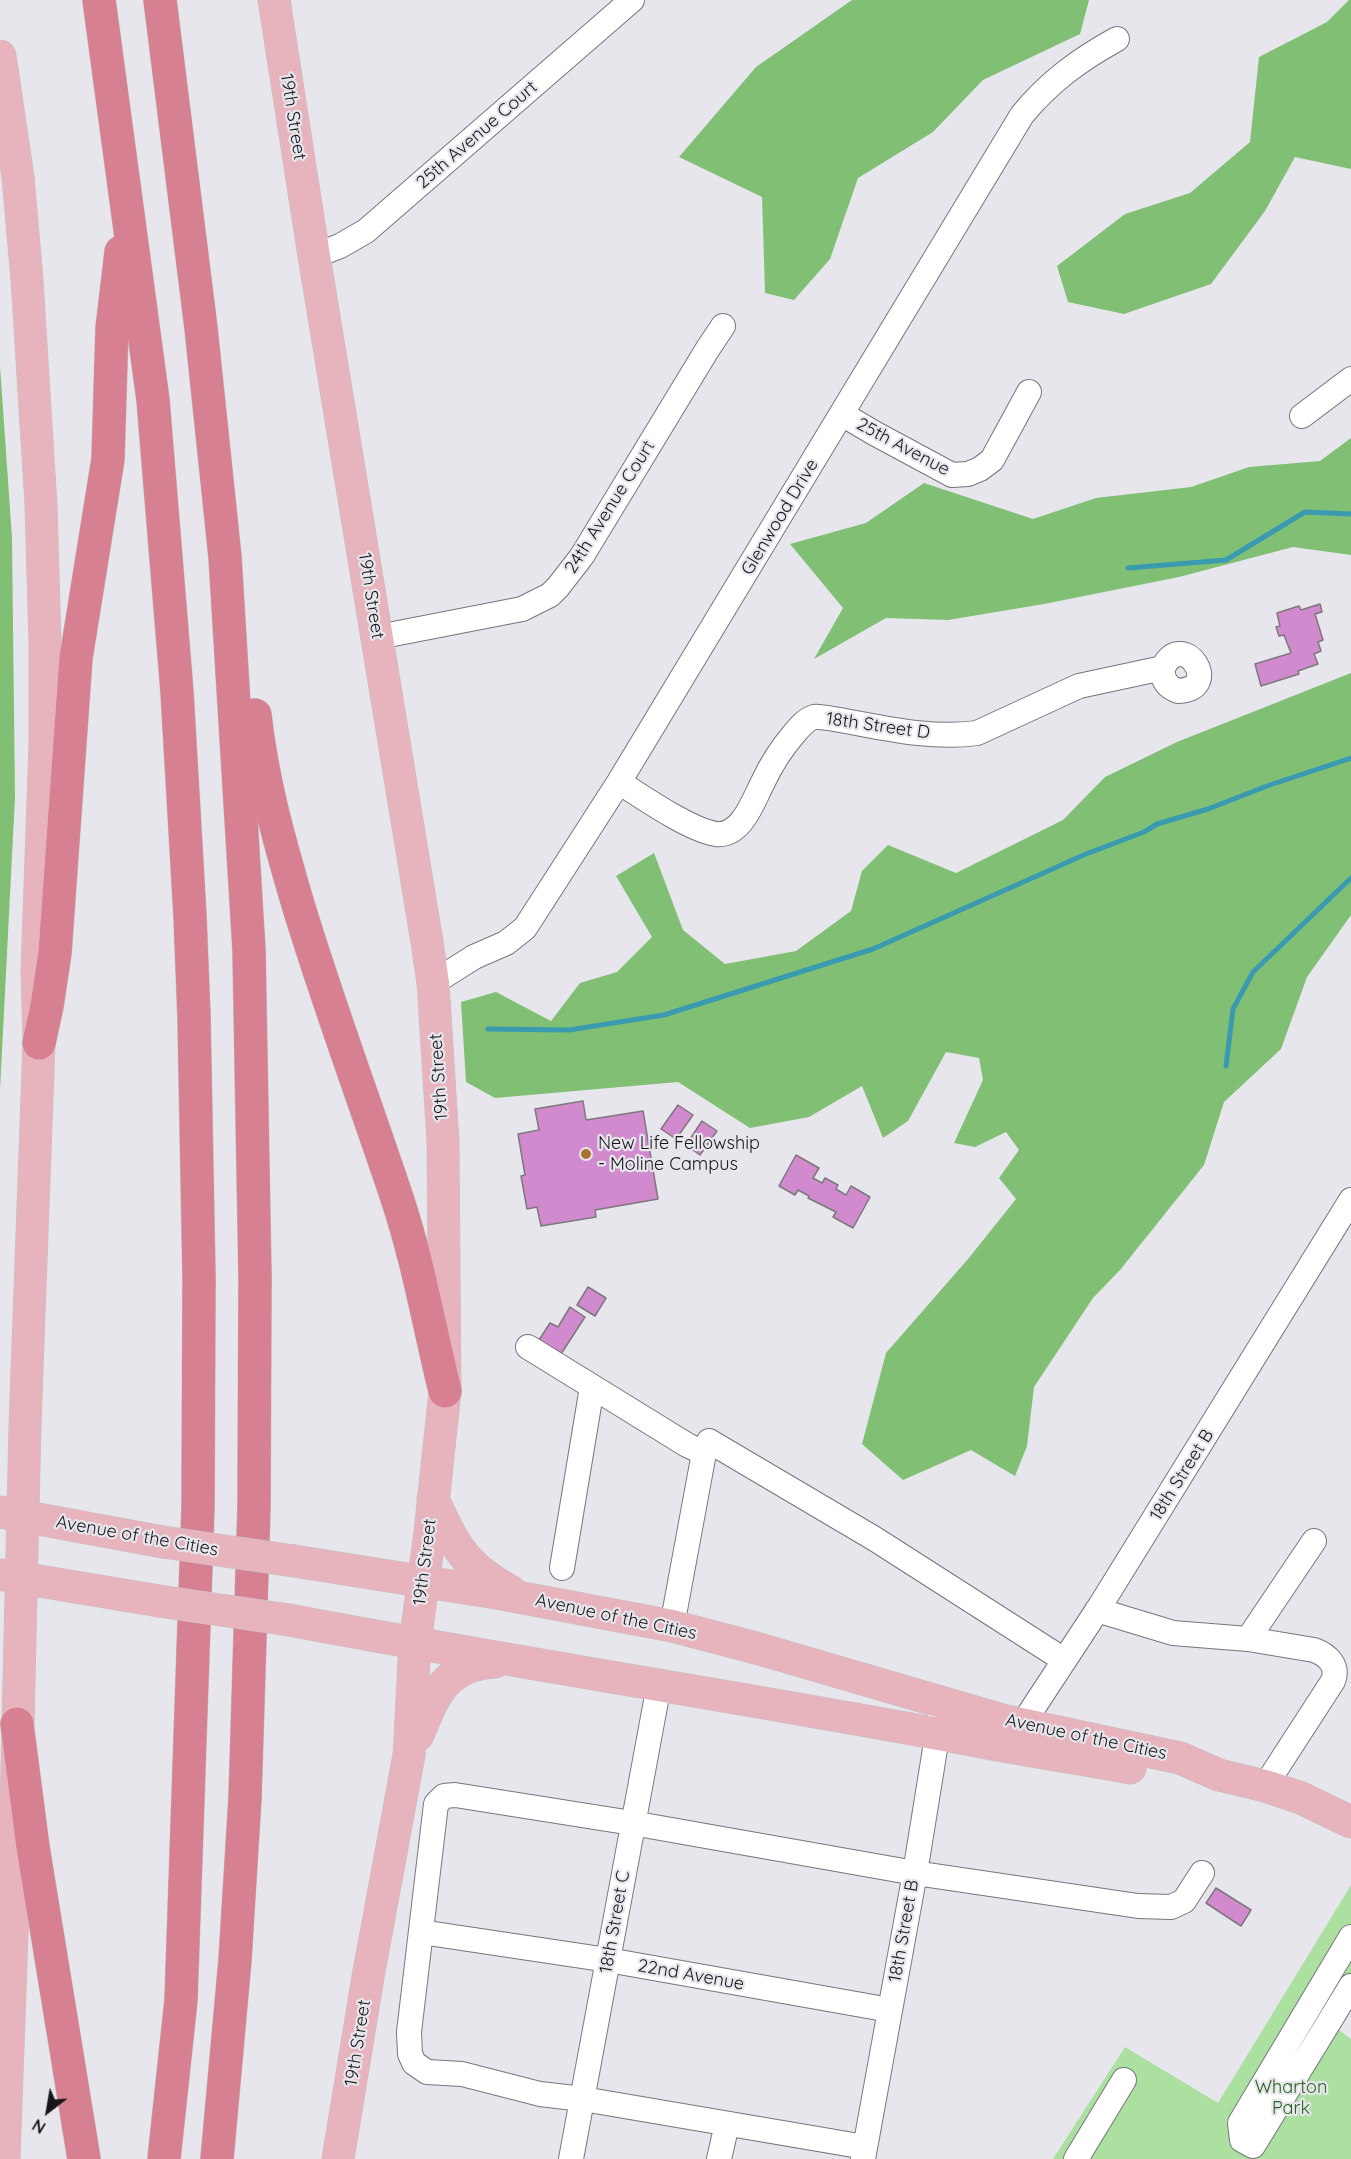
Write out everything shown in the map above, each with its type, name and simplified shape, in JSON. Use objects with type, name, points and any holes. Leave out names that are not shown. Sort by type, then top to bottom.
[{"type":"highway","points":[[99,0],[153,400],[177,692],[190,916],[197,1146],[198,1507],[189,1786],[181,2000],[164,2159]]},
{"type":"highway","points":[[160,0],[201,328],[221,524],[249,950],[256,1347],[254,1507],[244,1798],[235,1960],[217,2159]]},
{"type":"highway","points":[[39,1043],[55,953],[76,658],[108,459],[112,328],[126,206]]},
{"type":"highway","points":[[221,524],[250,675],[256,731],[276,830],[325,993],[397,1199],[418,1270],[445,1391]]},
{"type":"highway","points":[[17,1724],[33,1847],[84,2159]]},
{"type":"main road","name":"19th Street","points":[[274,0],[433,983],[443,1142],[445,1391],[415,1644],[409,1755],[368,1977],[338,2159]]},
{"type":"main road","points":[[0,56],[22,212],[41,505],[45,644],[45,742],[37,971],[39,1043],[25,1425],[12,1514],[11,1577],[19,1692],[4,2159]]},
{"type":"main road","points":[[0,1466],[25,1425]]},
{"type":"main road","points":[[433,1498],[454,1543],[469,1563],[490,1580],[524,1598]]},
{"type":"main road","name":"Avenue of the Cities","points":[[12,1514],[163,1542],[524,1598],[672,1626],[943,1702],[1014,1736]]},
{"type":"main road","name":"Avenue of the Cities","points":[[11,1577],[289,1620],[415,1644],[520,1660],[938,1733],[1014,1736],[1180,1758],[1219,1775],[1265,1786],[1301,1798],[1351,1822]]},
{"type":"main road","points":[[0,1621],[7,1633],[19,1692]]},
{"type":"main road","points":[[409,1755],[443,1683],[477,1663],[520,1660]]},
{"type":"street","name":"25th Avenue Court","points":[[314,256],[340,246],[366,231],[632,0]]},
{"type":"street","name":"Glenwood Drive","points":[[433,983],[474,957],[506,943],[525,928],[618,782],[1022,115],[1039,94],[1082,58],[1117,39]]},
{"type":"street","name":"24th Avenue Court","points":[[378,637],[522,609],[550,595],[582,556],[706,350],[723,326]]},
{"type":"street","points":[[1302,416],[1351,379]]},
{"type":"street","name":"25th Avenue","points":[[842,414],[952,474],[968,474],[992,460],[1029,392]]},
{"type":"street","name":"18th Street D","points":[[618,782],[656,806],[702,830],[717,834],[725,833],[738,825],[752,806],[783,747],[799,727],[813,717],[917,733],[941,735],[977,733],[1079,686],[1163,668]]},
{"type":"street","name":"18th Street B","points":[[1014,1736],[1097,1610],[1351,1200]]},
{"type":"street","points":[[528,1347],[687,1444],[706,1447],[875,1539],[1064,1660]]},
{"type":"street","points":[[562,1568],[592,1386]]},
{"type":"street","points":[[672,1626],[706,1447]]},
{"type":"street","points":[[1248,1640],[1314,1540]]},
{"type":"street","points":[[1097,1610],[1173,1633],[1248,1640],[1323,1653],[1335,1668],[1336,1675],[1265,1786]]},
{"type":"street","name":"18th Street C","points":[[571,2159],[659,1685]]},
{"type":"street","name":"18th Street B","points":[[864,2153],[915,1873],[943,1702]]},
{"type":"street","points":[[864,2153],[727,2124],[583,2099],[540,2094],[462,2074],[427,2072],[418,2068],[410,2054],[409,2032],[436,1804],[444,1796],[455,1795],[632,1823],[915,1873],[1138,1906],[1171,1907],[1185,1901],[1202,1873]]},
{"type":"street","name":"22nd Avenue","points":[[421,1932],[608,1960],[890,2010]]},
{"type":"street","points":[[1301,2045],[1349,1945]]},
{"type":"street","points":[[1236,2149],[1240,2123],[1351,1986]]},
{"type":"street","points":[[1077,2159],[1124,2080]]},
{"type":"street","points":[[719,2159],[727,2124]]},
{"type":"green space","points":[[852,0],[1089,0],[1080,34],[983,80],[933,132],[858,178],[830,259],[794,300],[765,293],[762,197],[679,157],[756,67]]},
{"type":"green space","points":[[1351,0],[1351,169],[1295,157],[1265,211],[1211,284],[1124,314],[1068,302],[1057,266],[1125,214],[1190,193],[1250,142],[1259,57],[1327,22]]},
{"type":"green space","points":[[0,366],[12,538],[15,797],[0,1090]]},
{"type":"green space","points":[[1351,438],[1351,555],[1293,547],[1179,577],[1044,604],[948,620],[886,618],[814,659],[843,608],[790,544],[866,523],[924,483],[1033,519],[1096,498],[1191,487],[1249,467],[1320,461]]},
{"type":"green space","points":[[1351,673],[1351,915],[1307,977],[1281,1049],[1224,1102],[1204,1165],[1120,1270],[1093,1298],[1034,1387],[1027,1446],[1015,1476],[971,1450],[903,1480],[862,1444],[886,1353],[968,1259],[1016,1199],[999,1178],[1019,1150],[1006,1132],[975,1147],[954,1143],[983,1080],[979,1058],[946,1052],[908,1121],[883,1138],[862,1086],[809,1117],[750,1128],[678,1082],[495,1098],[466,1082],[461,1002],[496,992],[551,1021],[580,983],[617,972],[652,937],[616,876],[654,853],[683,930],[725,964],[796,951],[851,911],[862,871],[888,845],[956,873],[1063,820],[1105,777],[1177,742]]},
{"type":"green space","name":"Wharton Park","points":[[1351,1885],[1351,2009],[1339,2030],[1351,2039],[1351,2159],[1053,2159],[1125,2047],[1218,2103]]},
{"type":"building","points":[[1320,604],[1322,612],[1315,614],[1323,640],[1318,642],[1321,651],[1314,654],[1318,664],[1298,671],[1299,674],[1261,686],[1255,664],[1291,653],[1284,635],[1279,636],[1276,627],[1280,626],[1277,613],[1299,606],[1301,610]]},
{"type":"building","name":"New Life Fellowship - Moline Campus","points":[[583,1101],[586,1120],[643,1111],[658,1199],[595,1210],[596,1217],[541,1226],[537,1207],[527,1209],[521,1176],[525,1175],[518,1134],[539,1130],[535,1109]]},
{"type":"building","points":[[678,1105],[693,1115],[676,1139],[661,1129]]},
{"type":"building","points":[[702,1121],[717,1131],[700,1155],[686,1145]]},
{"type":"building","points":[[796,1155],[819,1168],[813,1178],[822,1183],[825,1178],[838,1185],[836,1189],[846,1195],[851,1186],[870,1197],[853,1228],[833,1217],[836,1212],[808,1198],[809,1196],[798,1190],[795,1195],[779,1186]]},
{"type":"building","points":[[588,1287],[606,1298],[595,1316],[577,1305]]},
{"type":"building","points":[[570,1307],[585,1317],[561,1354],[539,1340],[550,1323],[558,1327]]},
{"type":"building","points":[[1216,1888],[1251,1910],[1241,1926],[1206,1903]]},
{"type":"waterway","points":[[1128,568],[1226,560],[1305,512],[1351,514]]},
{"type":"waterway","points":[[488,1029],[569,1030],[664,1015],[873,949],[1086,854],[1144,832],[1157,824],[1208,809],[1267,786],[1351,758]]},
{"type":"waterway","points":[[1226,1066],[1233,1009],[1253,972],[1351,878]]},
{"type":"place","name":"New Life Fellowship - Moline Campus","points":[[586,1154]]}]
